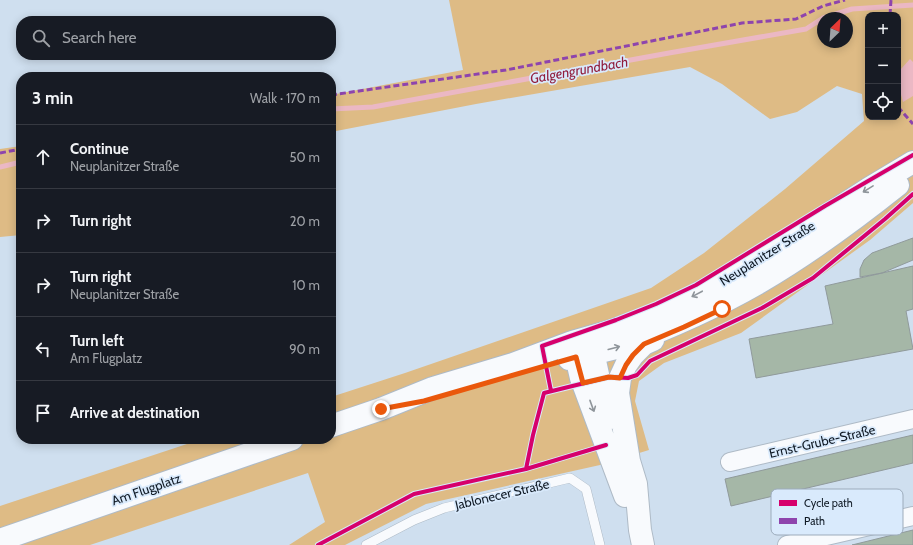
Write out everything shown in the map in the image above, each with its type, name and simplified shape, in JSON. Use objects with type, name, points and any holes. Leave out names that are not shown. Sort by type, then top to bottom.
[{"type":"main road","name":"Neuplanitzer Straße","points":[[583,348],[614,330],[667,310],[715,285],[913,162]]},
{"type":"main road","name":"Neuplanitzer Straße","points":[[583,348],[617,347],[689,319],[759,283],[865,211],[901,182],[913,170]]},
{"type":"main road","name":"Neuplanitzer Straße","points":[[629,461],[618,393],[620,378],[633,355],[644,344],[684,327],[762,287],[804,261],[824,240]]},
{"type":"main road","name":"Neuplanitzer Straße","points":[[583,348],[599,379],[629,461],[636,484],[641,538]]},
{"type":"main road","name":"Neuplanitzer Straße","points":[[583,348],[583,383],[641,538]]},
{"type":"main road","points":[[336,424],[381,409],[424,401],[583,348]]},
{"type":"main road","name":"Am Flugplatz","points":[[0,540],[278,444]]},
{"type":"street","name":"Ernst-Grube-Straße","points":[[730,462],[913,419]]},
{"type":"street","points":[[903,518],[913,516]]},
{"type":"street","points":[[787,545],[830,535]]},
{"type":"lane","name":"Jablonecer Straße","points":[[366,545],[414,520],[444,508],[570,478],[586,489],[600,545]]},
{"type":"shaded area","points":[[449,0],[913,0],[913,203],[870,240],[741,333],[664,363],[639,381],[635,401],[649,450],[600,465],[426,504],[345,545],[289,545],[325,522],[308,473],[90,545],[0,545],[0,506],[187,444],[336,444],[336,395],[651,288],[704,253],[785,189],[864,121],[862,94],[837,86],[797,112],[770,119],[722,84],[690,67],[476,104],[336,131],[336,94],[463,70]]},
{"type":"shaded area","points":[[910,59],[913,62],[913,96],[903,102],[901,94],[901,69]]},
{"type":"shaded area","points":[[16,147],[16,235],[0,237],[0,149]]},
{"type":"building","points":[[913,238],[913,260],[882,273],[860,277],[860,269],[864,260],[872,253]]},
{"type":"building","points":[[913,266],[913,309],[906,311],[913,349],[756,378],[749,339],[833,324],[825,286]]},
{"type":"building","points":[[913,435],[913,463],[803,489],[771,489],[771,497],[731,506],[725,479]]},
{"type":"building","points":[[913,530],[913,545],[852,545],[893,535],[903,535],[903,532]]},
{"type":"waterway","name":"Galgengrundbach","points":[[842,12],[852,9],[913,5]]},
{"type":"waterway","name":"Galgengrundbach","points":[[336,109],[373,107],[806,29],[817,22]]},
{"type":"waterway","name":"Galgengrundbach","points":[[0,167],[16,163]]},
{"type":"marked path","points":[[336,94],[506,70],[742,23],[796,19],[823,6],[845,0]]},
{"type":"marked path","points":[[890,12],[891,0]]},
{"type":"marked path","points":[[901,110],[913,124]]},
{"type":"marked path","points":[[0,153],[16,150]]},
{"type":"cycle path","points":[[551,391],[542,346],[616,320],[656,304],[696,285],[825,206],[913,155]]},
{"type":"cycle path","points":[[526,469],[544,393],[609,377],[628,378],[637,375],[650,361],[762,308],[813,278],[913,194]]},
{"type":"cycle path","points":[[318,545],[414,494],[526,469],[606,445]]},
{"type":"route","points":[[381,409],[424,401],[576,357],[583,383],[609,377],[620,378],[633,355],[644,344],[722,309]]}]
